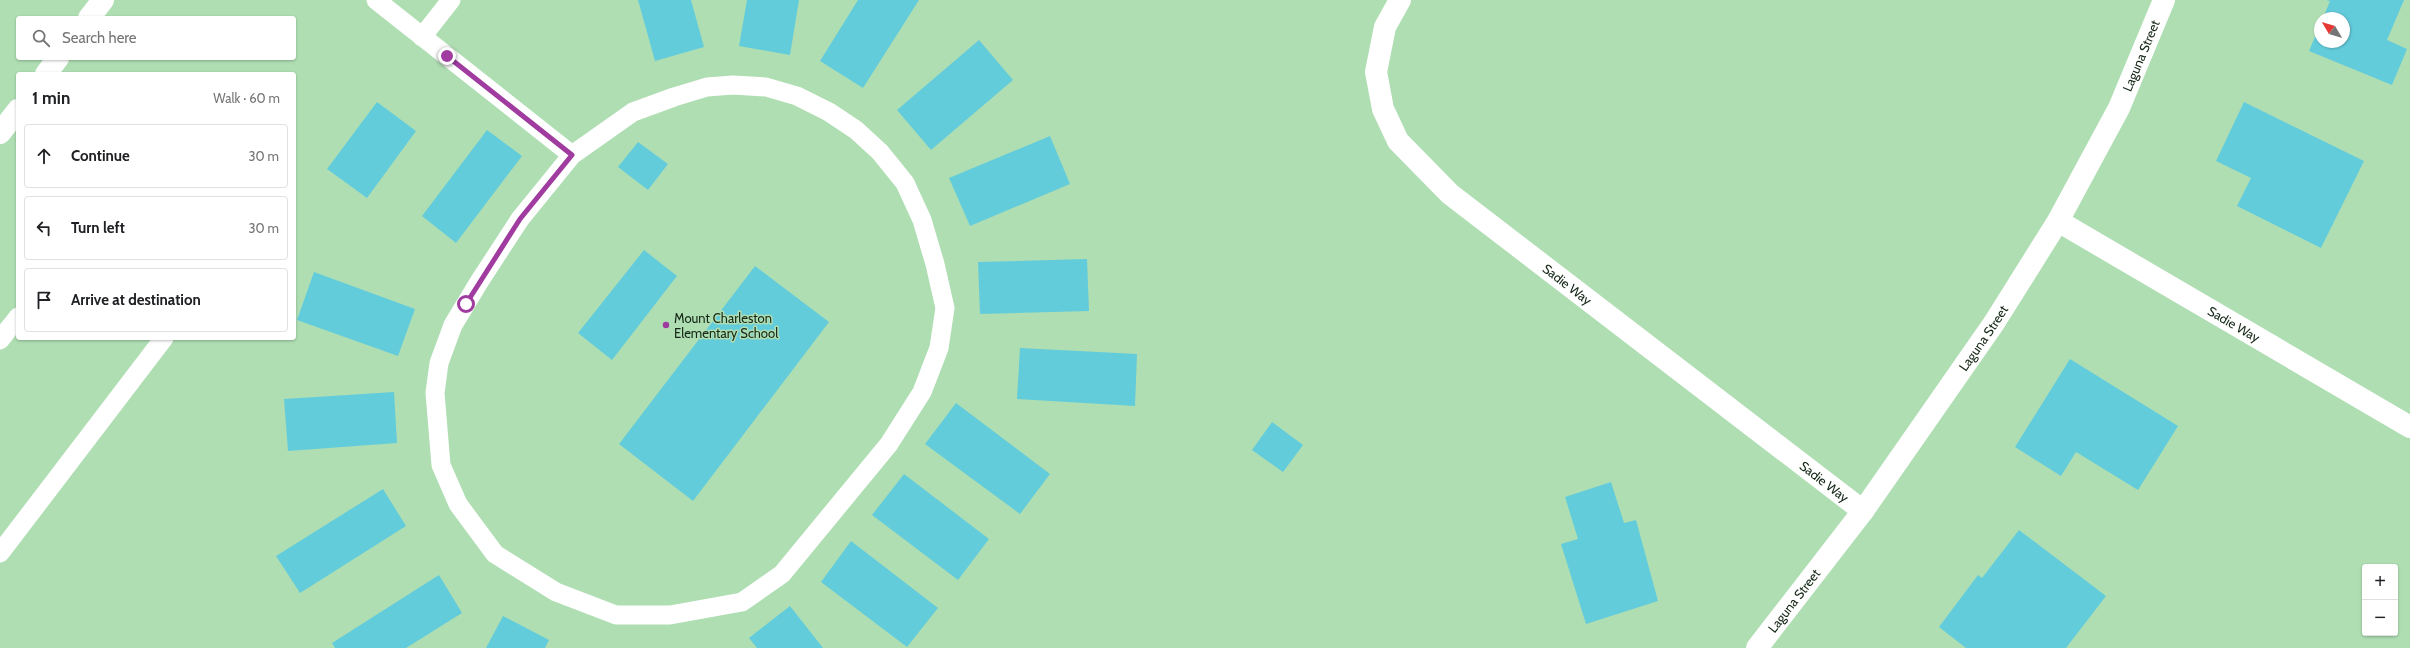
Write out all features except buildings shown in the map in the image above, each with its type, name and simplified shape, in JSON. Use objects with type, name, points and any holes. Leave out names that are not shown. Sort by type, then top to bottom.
[{"type":"street","points":[[92,16],[104,0]]},
{"type":"street","name":"Sadie Way","points":[[1400,0],[1385,27],[1376,72],[1383,109],[1398,141],[1450,194],[1863,511]]},
{"type":"street","name":"Laguna Street","points":[[1757,648],[1863,511],[1994,322],[2058,221],[2119,108],[2164,0]]},
{"type":"street","points":[[48,72],[56,60]]},
{"type":"street","name":"Sadie Way","points":[[2058,221],[2410,428]]},
{"type":"lane","points":[[376,0],[572,155]]},
{"type":"lane","points":[[422,37],[451,0]]},
{"type":"lane","points":[[733,85],[766,87],[797,96],[829,112],[856,130],[880,152],[905,183],[922,220],[935,264],[945,308],[939,348],[922,392],[889,444],[782,574],[742,602],[670,615],[616,615],[556,592],[495,554],[458,504],[441,465],[435,393],[439,363],[453,325],[520,219],[572,155],[633,112],[674,97],[707,87],[733,85]]},
{"type":"lane","points":[[0,340],[16,320]]},
{"type":"lane","points":[[0,553],[162,340]]},
{"type":"place","name":"Mount Charleston Elementary School","points":[[666,325]]},
{"type":"route","points":[[447,56],[572,155],[520,219],[466,304]]}]
